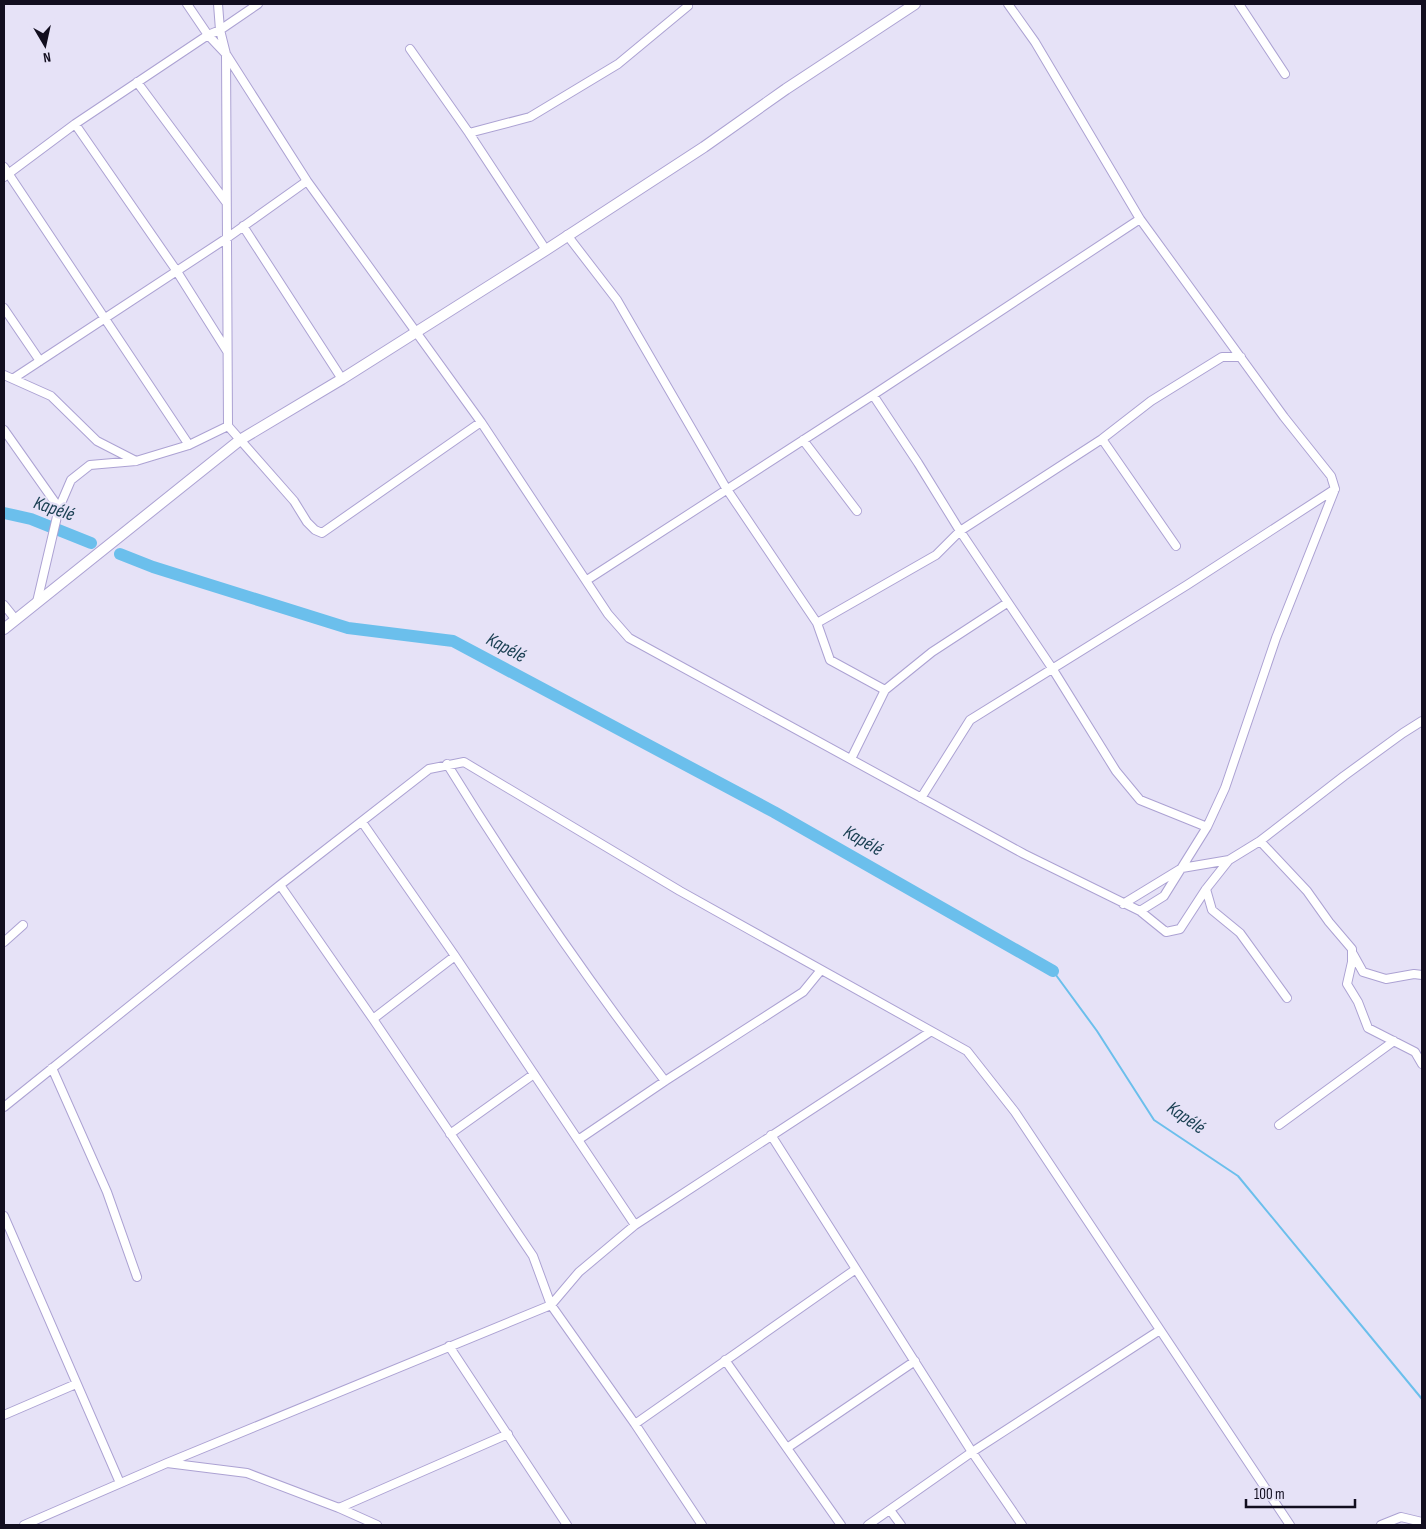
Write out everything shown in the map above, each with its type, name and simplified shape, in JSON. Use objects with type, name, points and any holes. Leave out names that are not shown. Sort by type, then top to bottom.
[{"type":"street","points":[[187,4],[208,35],[226,54],[307,181],[481,422],[608,614],[629,638],[1024,854],[1140,912],[1166,932],[1180,929],[1229,860],[1260,841],[1422,721]]},
{"type":"street","points":[[218,4],[220,30],[226,54],[228,426],[294,501],[307,522],[315,530],[322,533],[481,422]]},
{"type":"street","points":[[189,445],[5,172],[137,82],[258,4]]},
{"type":"street","points":[[4,629],[240,440],[342,379],[415,331],[546,250],[566,235],[704,147],[915,4]]},
{"type":"street","points":[[1008,4],[1035,42],[1140,219],[1284,417],[1330,476],[1335,488],[1276,638],[1226,788],[1206,827],[1164,896],[1140,912]]},
{"type":"street","points":[[1239,4],[1285,74]]},
{"type":"street","points":[[469,133],[530,117],[618,64],[688,6]]},
{"type":"street","points":[[410,49],[469,133],[546,250]]},
{"type":"street","points":[[137,82],[226,202]]},
{"type":"street","points":[[76,124],[176,270],[228,353]]},
{"type":"street","points":[[14,378],[227,238],[307,181]]},
{"type":"street","points":[[587,580],[1140,219]]},
{"type":"street","points":[[243,226],[342,379]]},
{"type":"street","points":[[566,235],[617,300],[726,488],[818,622],[830,660],[885,690]]},
{"type":"street","points":[[4,308],[40,361]]},
{"type":"street","points":[[818,622],[936,554],[960,531],[1102,439],[1151,401],[1222,357],[1241,357]]},
{"type":"street","points":[[4,375],[51,396],[96,441],[136,461]]},
{"type":"street","points":[[873,395],[1007,603],[1052,668],[1116,771],[1140,800],[1206,827]]},
{"type":"street","points":[[37,602],[59,508],[71,480],[90,465],[136,461],[189,445],[228,426]]},
{"type":"street","points":[[4,430],[59,508]]},
{"type":"street","points":[[1102,439],[1176,546]]},
{"type":"street","points":[[803,440],[857,511]]},
{"type":"street","points":[[921,798],[970,720],[1187,585],[1335,488]]},
{"type":"street","points":[[851,759],[885,690],[932,652],[1007,603]]},
{"type":"street","points":[[4,605],[16,620]]},
{"type":"street","points":[[4,1107],[280,885],[429,769],[464,762],[680,891],[930,1032],[968,1051],[1015,1112],[1290,1525]]},
{"type":"street","points":[[448,764],[482,821],[616,1018],[665,1081]]},
{"type":"street","points":[[362,822],[455,956],[635,1225]]},
{"type":"street","points":[[1260,841],[1307,891],[1329,922],[1352,949],[1363,972],[1386,979],[1414,974],[1422,975]]},
{"type":"street","points":[[1124,904],[1182,868],[1229,860]]},
{"type":"street","points":[[280,885],[533,1256],[551,1304],[702,1525]]},
{"type":"street","points":[[1206,890],[1212,910],[1240,933],[1287,998]]},
{"type":"street","points":[[4,942],[23,925]]},
{"type":"street","points":[[1352,952],[1352,962],[1347,984],[1358,1002],[1368,1028],[1414,1052],[1422,1064]]},
{"type":"street","points":[[373,1019],[455,956]]},
{"type":"street","points":[[578,1140],[803,992],[821,970]]},
{"type":"street","points":[[24,1525],[166,1463],[551,1304],[579,1272],[635,1225],[930,1032]]},
{"type":"street","points":[[1279,1125],[1394,1041]]},
{"type":"street","points":[[52,1068],[107,1192],[137,1277]]},
{"type":"street","points":[[450,1134],[534,1074]]},
{"type":"street","points":[[771,1135],[972,1452],[1022,1525]]},
{"type":"street","points":[[4,1216],[120,1483]]},
{"type":"street","points":[[634,1424],[856,1269]]},
{"type":"street","points":[[868,1525],[972,1452],[1160,1330]]},
{"type":"street","points":[[449,1346],[567,1525]]},
{"type":"street","points":[[725,1360],[842,1525]]},
{"type":"street","points":[[787,1448],[915,1361]]},
{"type":"street","points":[[4,1415],[76,1384]]},
{"type":"street","points":[[338,1508],[508,1434]]},
{"type":"street","points":[[166,1463],[247,1473],[377,1525]]},
{"type":"street","points":[[890,1510],[901,1525]]},
{"type":"street","points":[[1380,1525],[1402,1517],[1422,1522]]},
{"type":"waterway","name":"Kapélé","points":[[4,513],[31,519],[91,543]]},
{"type":"waterway","name":"Kapélé","points":[[120,554],[153,567],[348,628],[453,641],[774,812],[1053,971]]},
{"type":"waterway","name":"Kapélé","points":[[1053,971],[1097,1031],[1154,1120],[1238,1176],[1422,1399]]}]
